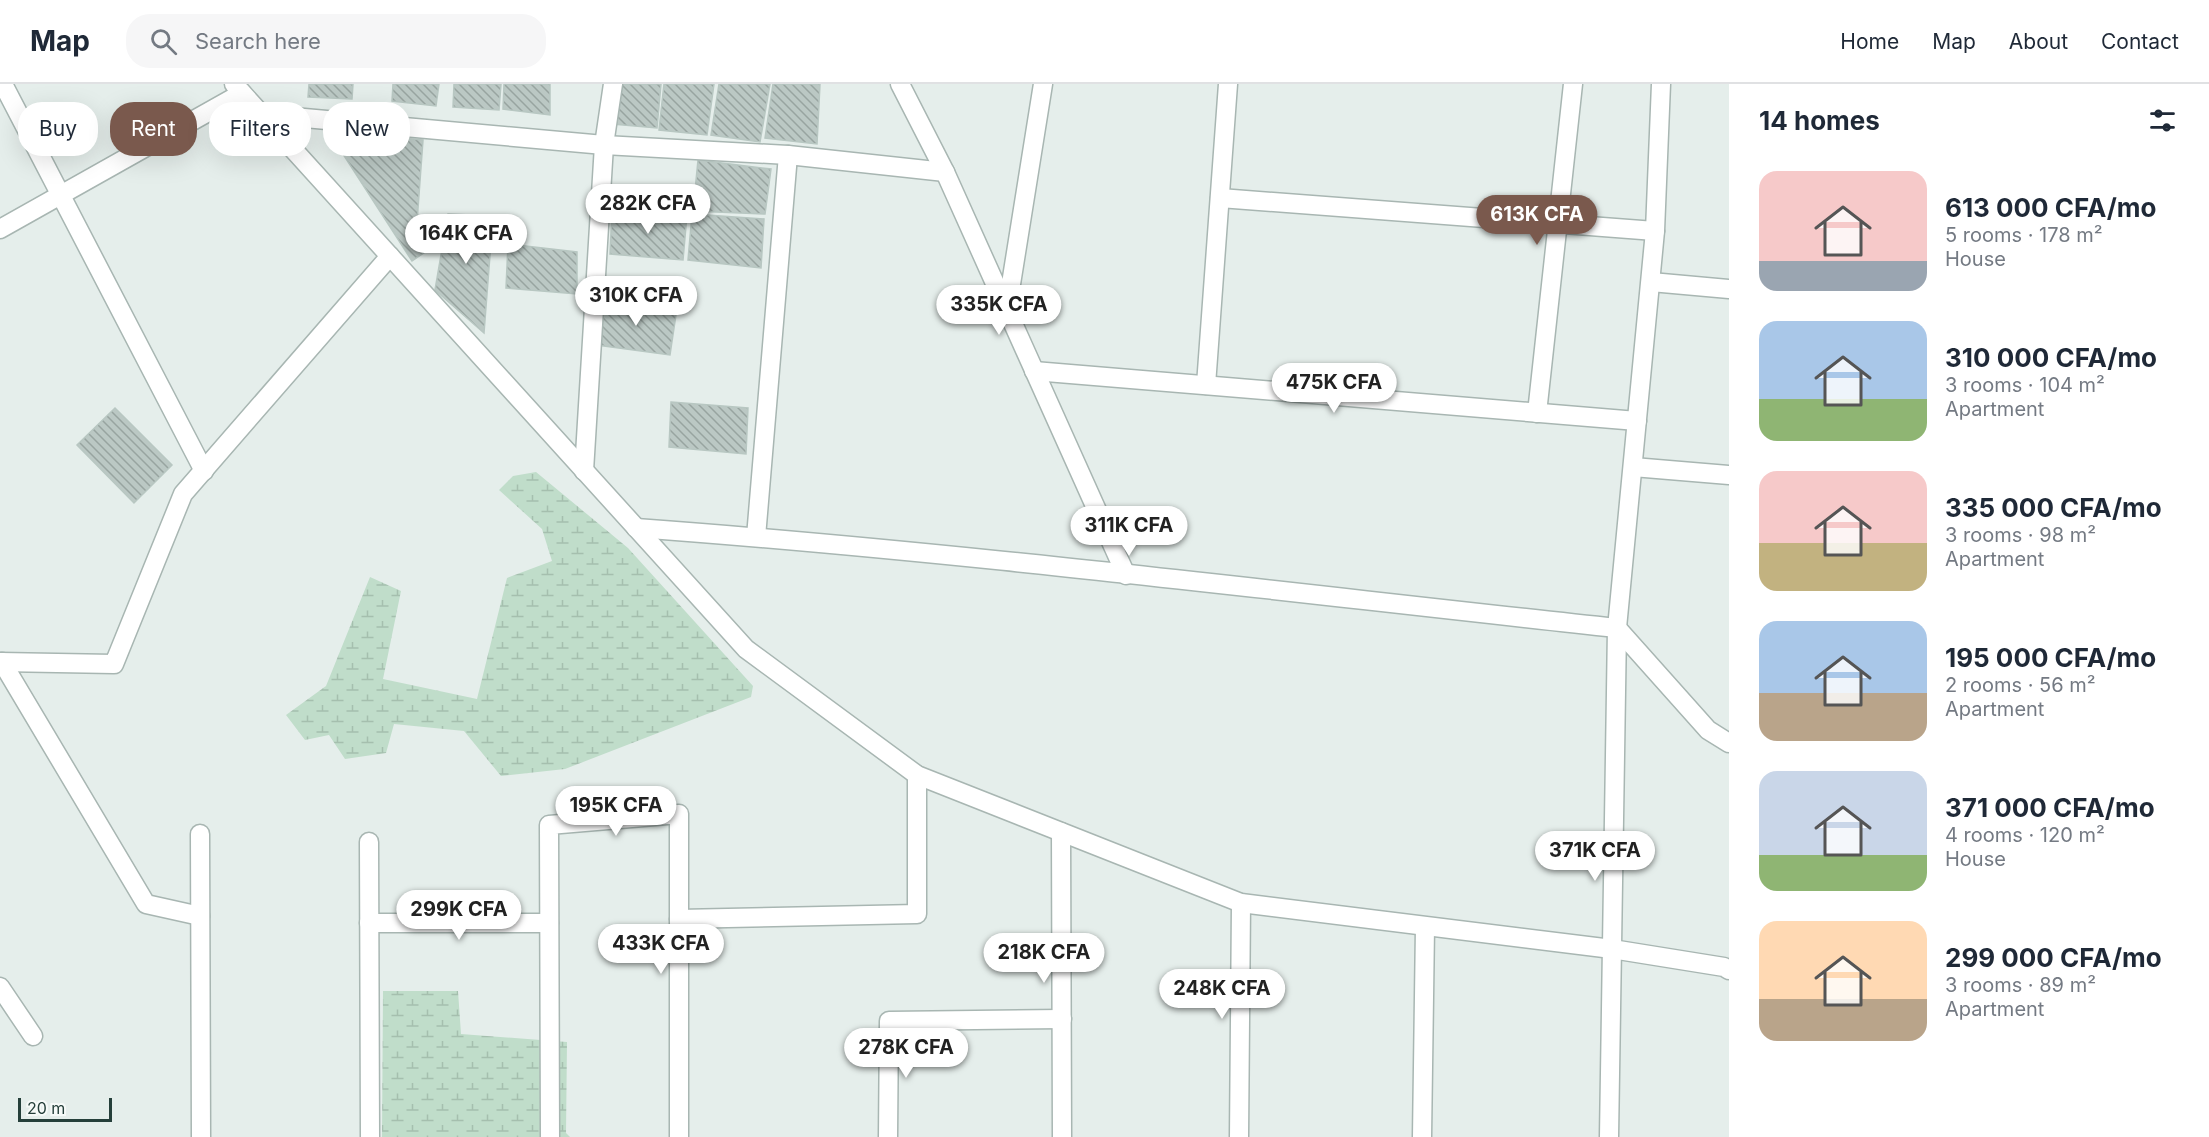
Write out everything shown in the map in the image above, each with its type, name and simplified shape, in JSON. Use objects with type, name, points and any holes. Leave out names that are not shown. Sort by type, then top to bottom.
[{"type":"street","points":[[3,84],[204,471]]},
{"type":"street","points":[[584,471],[604,145],[613,84]]},
{"type":"street","points":[[900,84],[945,172],[1126,575]]},
{"type":"street","points":[[1007,309],[1043,84]]},
{"type":"street","points":[[1206,386],[1228,84]]},
{"type":"street","points":[[1537,413],[1573,84]]},
{"type":"street","points":[[1609,1137],[1617,628],[1651,282],[1661,84]]},
{"type":"street","points":[[0,229],[62,196],[238,89],[249,102]]},
{"type":"street","points":[[311,119],[604,145],[788,155],[945,172]]},
{"type":"street","points":[[756,537],[788,155]]},
{"type":"street","points":[[298,156],[746,649],[917,775],[1241,903],[1612,949],[1724,967],[1729,970]]},
{"type":"street","points":[[1220,198],[1655,231]]},
{"type":"street","points":[[1,662],[114,664],[183,494],[390,256]]},
{"type":"street","points":[[1651,282],[1729,289]]},
{"type":"street","points":[[1034,371],[1637,421]]},
{"type":"street","points":[[1633,467],[1729,476]]},
{"type":"street","points":[[636,528],[756,537],[1617,628],[1708,729],[1729,743]]},
{"type":"street","points":[[1,662],[146,904],[200,916]]},
{"type":"street","points":[[679,919],[916,914],[917,775]]},
{"type":"street","points":[[550,1137],[549,825],[679,814],[679,1137]]},
{"type":"street","points":[[1061,832],[1062,1137]]},
{"type":"street","points":[[200,834],[201,1137]]},
{"type":"street","points":[[369,842],[370,1137]]},
{"type":"street","points":[[1239,1137],[1241,903]]},
{"type":"street","points":[[369,923],[549,923]]},
{"type":"street","points":[[1422,1137],[1425,927]]},
{"type":"street","points":[[0,987],[33,1036]]},
{"type":"street","points":[[888,1137],[889,1021],[1062,1019]]},
{"type":"green space","points":[[536,472],[628,548],[753,686],[751,697],[565,769],[501,776],[464,731],[394,724],[386,753],[345,759],[329,735],[305,740],[286,715],[326,686],[370,577],[401,591],[383,679],[477,699],[507,578],[552,561],[542,529],[499,490],[513,476]]},
{"type":"green space","points":[[383,991],[458,991],[461,1034],[567,1042],[566,1133],[570,1137],[382,1137]]},
{"type":"building","points":[[309,84],[353,84],[352,99],[308,97]]},
{"type":"building","points":[[393,84],[439,84],[436,106],[392,101]]},
{"type":"building","points":[[454,84],[501,84],[499,110],[453,107]]},
{"type":"building","points":[[504,84],[550,84],[550,115],[503,109]]},
{"type":"building","points":[[605,84],[661,84],[657,128],[601,123]]},
{"type":"building","points":[[664,84],[714,84],[707,135],[659,130]]},
{"type":"building","points":[[719,84],[770,84],[760,142],[711,135]]},
{"type":"building","points":[[773,84],[820,84],[817,144],[765,138]]},
{"type":"building","points":[[410,139],[423,140],[416,236],[428,250],[412,261],[344,156],[410,156]]},
{"type":"building","points":[[698,160],[771,169],[765,214],[693,211]]},
{"type":"building","points":[[612,211],[687,215],[683,260],[610,254]]},
{"type":"building","points":[[448,214],[493,216],[484,333],[435,290]]},
{"type":"building","points":[[692,214],[764,219],[761,268],[688,260]]},
{"type":"building","points":[[508,244],[577,252],[577,294],[506,288]]},
{"type":"building","points":[[600,299],[677,308],[670,355],[597,345]]},
{"type":"building","points":[[671,402],[748,408],[746,454],[669,447]]},
{"type":"building","points":[[115,408],[172,465],[134,503],[77,445]]}]
